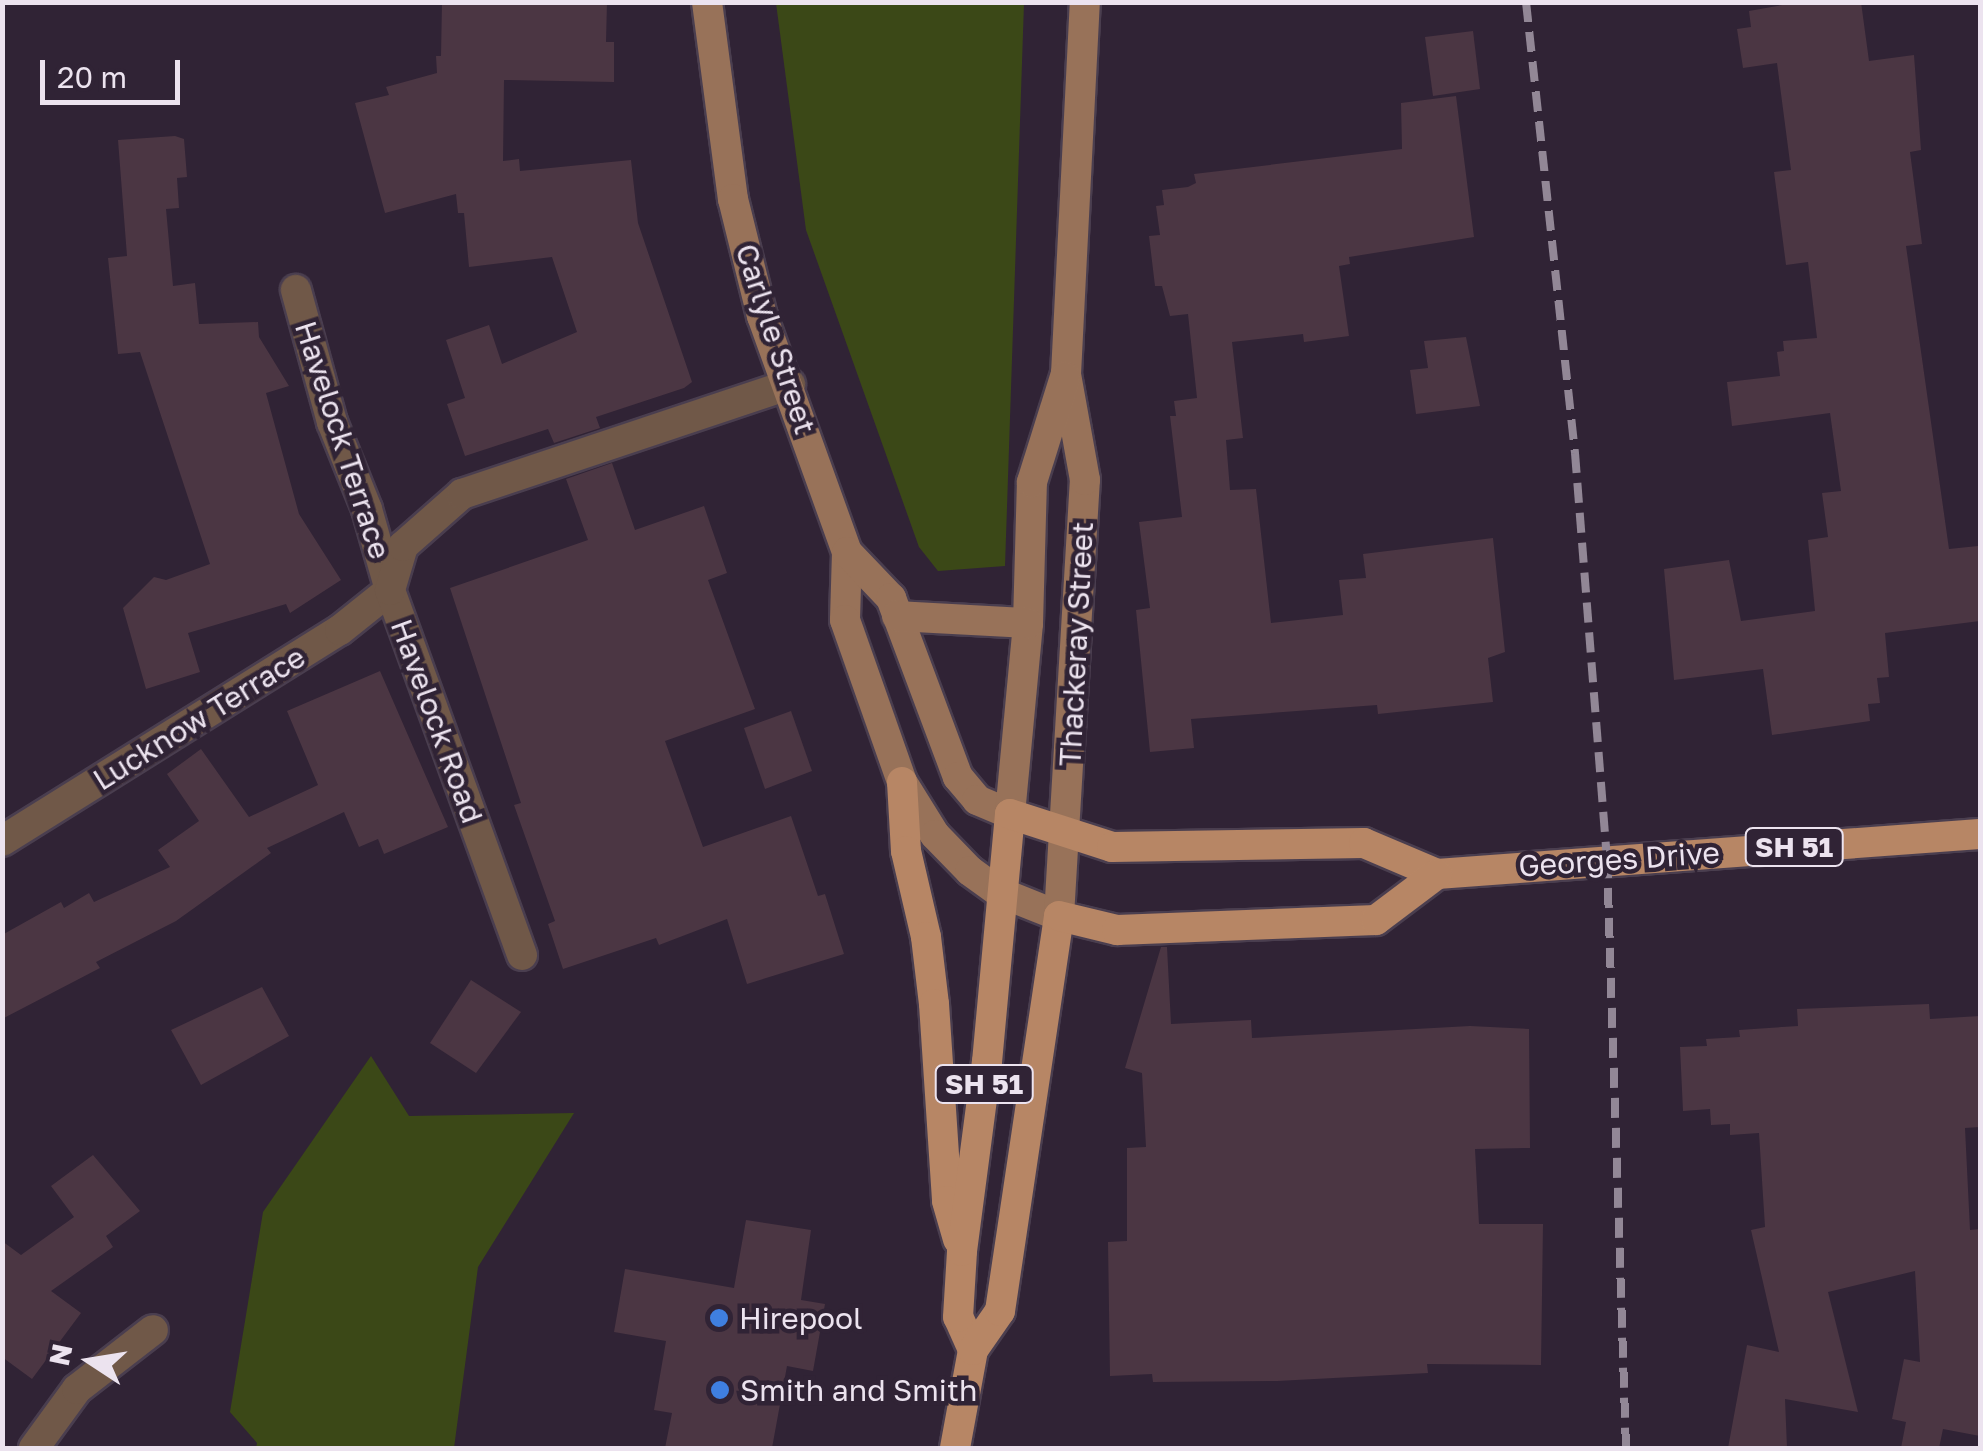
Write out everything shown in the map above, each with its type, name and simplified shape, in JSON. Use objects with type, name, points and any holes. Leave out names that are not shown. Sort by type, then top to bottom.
[{"type":"main road","name":"Carlyle Street","points":[[707,2],[732,199],[762,316],[790,384],[846,552],[845,620],[902,782],[935,834],[970,871],[1000,892]]},
{"type":"main road","name":"Thackeray Street","points":[[1059,916],[1086,480],[1066,374],[1085,2]]},
{"type":"main road","name":"Thackeray Street","points":[[1010,814],[1028,623],[1032,482],[1066,374]]},
{"type":"main road","name":"Carlyle Street","points":[[846,552],[891,598],[958,777],[977,800],[1064,830]]},
{"type":"main road","points":[[897,616],[1028,623]]},
{"type":"main road","points":[[902,782],[906,851],[926,936],[934,1004],[946,1201],[962,1252]]},
{"type":"main road","name":"SH 51","points":[[973,1350],[958,1317],[962,1252],[987,1062],[1010,814]]},
{"type":"main road","name":"Georges Drive","points":[[1064,830],[1112,847],[1364,844],[1436,874],[1980,834]]},
{"type":"main road","points":[[1000,892],[1059,916],[1118,930],[1376,920],[1436,874]]},
{"type":"main road","name":"SH 51","points":[[955,1448],[973,1350],[1000,1312],[1059,916]]},
{"type":"street","name":"Havelock Terrace","points":[[296,290],[332,422],[367,509],[390,590]]},
{"type":"street","name":"Havelock Road","points":[[522,955],[390,590],[402,546],[462,494],[790,384]]},
{"type":"street","name":"Lucknow Terrace","points":[[2,841],[340,630],[390,590]]},
{"type":"street","points":[[34,1448],[78,1389],[153,1330]]},
{"type":"green space","points":[[776,3],[1024,3],[1005,566],[938,571],[919,547],[806,230]]},
{"type":"green space","points":[[371,1056],[409,1116],[574,1113],[478,1267],[454,1448],[256,1448],[257,1443],[230,1412],[263,1212]]},
{"type":"building","points":[[442,2],[607,2],[606,42],[614,42],[614,82],[504,80],[503,161],[519,159],[520,171],[631,160],[638,223],[692,382],[684,388],[596,417],[600,428],[554,443],[548,429],[465,456],[447,404],[465,398],[446,340],[489,325],[502,364],[577,332],[552,257],[469,267],[464,213],[458,213],[456,194],[385,213],[355,103],[389,95],[386,87],[437,73]]},
{"type":"building","points":[[1799,2],[1861,2],[1869,61],[1914,55],[1921,150],[1910,152],[1922,244],[1906,246],[1949,549],[1978,546],[1980,621],[1885,633],[1889,677],[1877,678],[1880,703],[1868,704],[1870,721],[1772,735],[1763,669],[1674,680],[1664,569],[1729,560],[1741,621],[1815,611],[1808,540],[1828,537],[1822,493],[1841,491],[1830,413],[1732,426],[1727,382],[1780,376],[1777,352],[1784,351],[1783,341],[1817,338],[1808,262],[1786,265],[1774,172],[1791,170],[1777,63],[1743,68],[1737,29],[1751,27],[1749,11]]},
{"type":"building","points":[[1473,31],[1480,89],[1433,96],[1425,37]]},
{"type":"building","points":[[1456,96],[1474,237],[1349,257],[1350,264],[1339,266],[1349,336],[1304,342],[1303,334],[1232,342],[1243,438],[1226,440],[1230,490],[1256,489],[1271,623],[1343,615],[1339,580],[1366,578],[1363,554],[1493,538],[1505,652],[1488,658],[1493,702],[1378,714],[1377,705],[1191,719],[1194,748],[1150,752],[1136,610],[1150,608],[1139,522],[1182,517],[1170,416],[1176,416],[1174,401],[1197,398],[1188,314],[1170,316],[1162,286],[1155,286],[1149,236],[1160,235],[1156,206],[1164,205],[1162,190],[1196,183],[1194,174],[1402,149],[1401,103]]},
{"type":"building","points":[[175,136],[184,139],[187,177],[177,178],[179,208],[166,209],[173,286],[195,283],[199,324],[258,322],[259,337],[289,386],[266,393],[299,514],[341,580],[290,613],[286,604],[188,633],[200,672],[146,689],[123,608],[154,577],[166,580],[210,564],[140,352],[118,354],[108,258],[127,256],[118,140]]},
{"type":"building","points":[[1466,337],[1480,406],[1416,414],[1410,370],[1428,368],[1424,341]]},
{"type":"building","points":[[612,463],[635,530],[704,506],[727,573],[708,580],[755,709],[665,741],[703,847],[791,816],[818,896],[825,894],[844,954],[747,984],[727,919],[659,945],[656,938],[563,969],[548,924],[555,921],[514,805],[521,803],[450,588],[588,540],[566,479]]},
{"type":"building","points":[[380,671],[448,827],[384,854],[378,839],[359,847],[344,812],[267,848],[271,853],[176,921],[96,962],[100,968],[2,1019],[2,935],[61,902],[64,908],[89,893],[94,902],[170,867],[158,850],[199,821],[167,774],[201,749],[249,817],[318,785],[287,711]]},
{"type":"building","points":[[791,711],[812,771],[765,789],[744,728]]},
{"type":"building","points":[[1161,947],[1167,947],[1171,1024],[1251,1020],[1252,1038],[1470,1026],[1529,1029],[1530,1148],[1475,1149],[1479,1224],[1543,1224],[1541,1365],[1427,1364],[1428,1373],[1277,1381],[1153,1382],[1152,1374],[1110,1376],[1108,1242],[1127,1241],[1127,1148],[1146,1147],[1142,1073],[1125,1068]]},
{"type":"building","points":[[471,980],[521,1012],[476,1073],[430,1043]]},
{"type":"building","points":[[262,987],[289,1036],[201,1085],[171,1030]]},
{"type":"building","points":[[1929,1004],[1930,1019],[1980,1016],[1980,1127],[1965,1128],[1970,1230],[1980,1229],[1980,1436],[1943,1429],[1939,1448],[1901,1448],[1906,1422],[1892,1419],[1904,1359],[1920,1362],[1915,1271],[1828,1292],[1858,1412],[1785,1399],[1787,1448],[1728,1448],[1747,1345],[1779,1352],[1751,1230],[1765,1227],[1759,1133],[1730,1135],[1730,1124],[1711,1125],[1710,1109],[1683,1111],[1680,1047],[1707,1046],[1706,1039],[1740,1037],[1739,1030],[1798,1026],[1797,1009]]},
{"type":"building","points":[[93,1155],[140,1211],[106,1236],[113,1247],[51,1291],[81,1313],[32,1379],[2,1357],[2,1241],[21,1255],[74,1217],[51,1186]]},
{"type":"building","points":[[746,1220],[811,1230],[801,1300],[825,1304],[813,1371],[787,1366],[772,1448],[665,1448],[672,1413],[654,1410],[666,1341],[614,1332],[625,1269],[734,1288]]},
{"type":"railway","points":[[1526,2],[1575,453],[1607,858],[1626,1448]]},
{"type":"place","name":"Hirepool","points":[[719,1318]]},
{"type":"place","name":"Smith and Smith","points":[[720,1390]]}]
